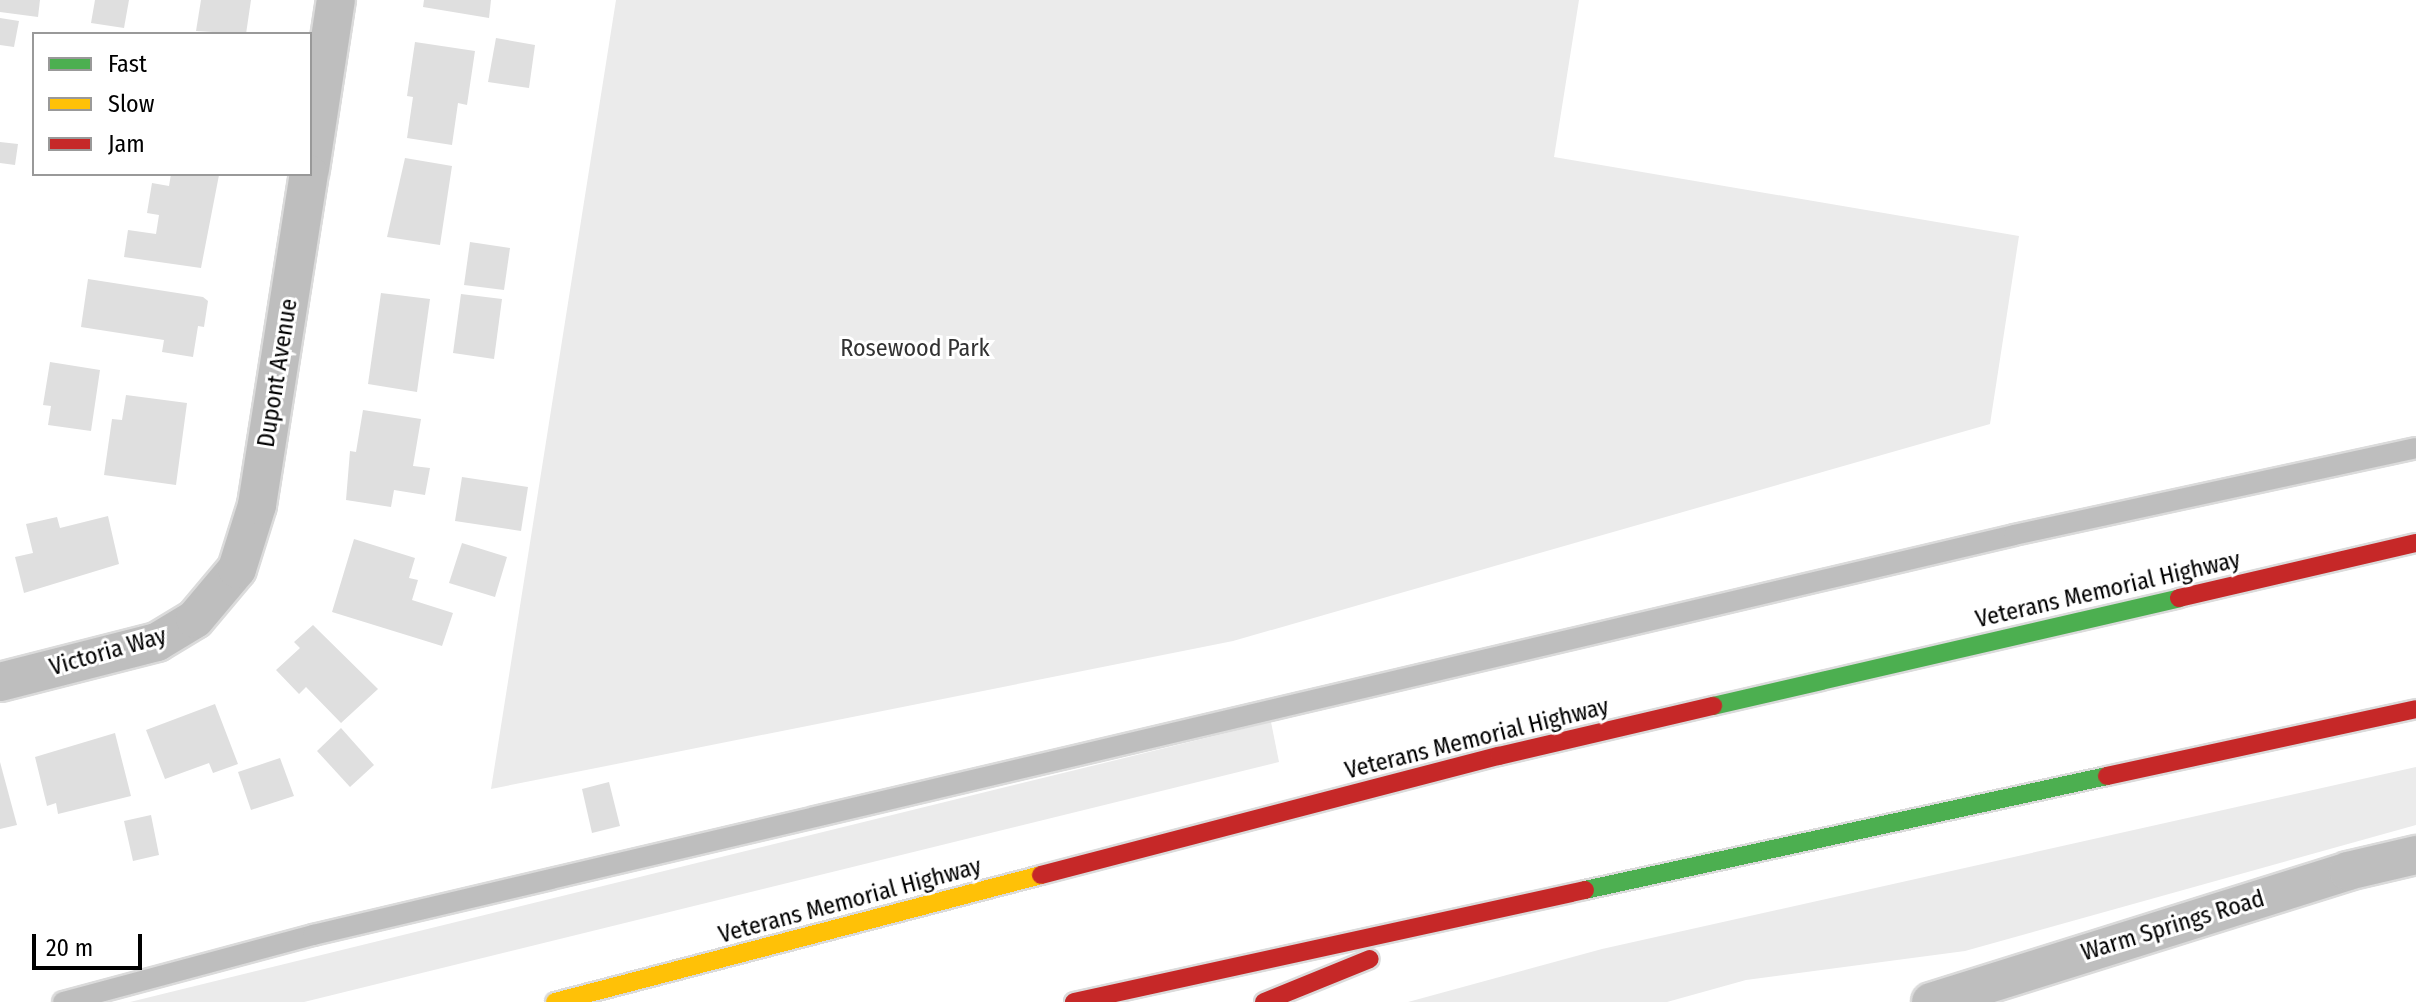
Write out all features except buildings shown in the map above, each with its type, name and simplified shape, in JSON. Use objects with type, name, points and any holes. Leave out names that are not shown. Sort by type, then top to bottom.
[{"type":"highway","name":"Veterans Memorial Highway","points":[[555,1002],[1499,756],[2416,543]]},
{"type":"highway","points":[[1074,1002],[1468,919],[2416,709]]},
{"type":"highway","points":[[1264,1002],[1468,919]]},
{"type":"street","name":"Dupont Avenue","points":[[312,158],[336,0]]},
{"type":"street","name":"Dupont Avenue","points":[[237,569],[257,505],[309,176]]},
{"type":"street","name":"Victoria Way","points":[[0,682],[157,642],[195,619],[237,569]]},
{"type":"street","name":"Warm Springs Road","points":[[1931,1002],[2348,871],[2416,855]]},
{"type":"lane","points":[[63,1002],[313,935],[1998,538],[2416,448]]},
{"type":"green space","name":"Rosewood Park","points":[[616,0],[1579,0],[1554,157],[2019,236],[1990,424],[1233,641],[491,789]]},
{"type":"green space","points":[[1271,722],[1279,762],[304,1002],[130,1002]]},
{"type":"green space","points":[[2416,767],[2416,825],[1965,951],[1746,980],[1667,1002],[1408,1002],[1602,949]]},
{"type":"traffic: fast","points":[[1713,706],[2179,598]]},
{"type":"traffic: fast","points":[[1585,890],[2107,776]]},
{"type":"traffic: slow","points":[[555,1002],[1041,875]]},
{"type":"traffic: jam","points":[[2179,598],[2416,543]]},
{"type":"traffic: jam","points":[[1041,875],[1499,756],[1713,706]]},
{"type":"traffic: jam","points":[[2107,776],[2416,709]]},
{"type":"traffic: jam","points":[[1074,1002],[1585,890]]},
{"type":"traffic: jam","points":[[1264,1002],[1370,959]]}]
